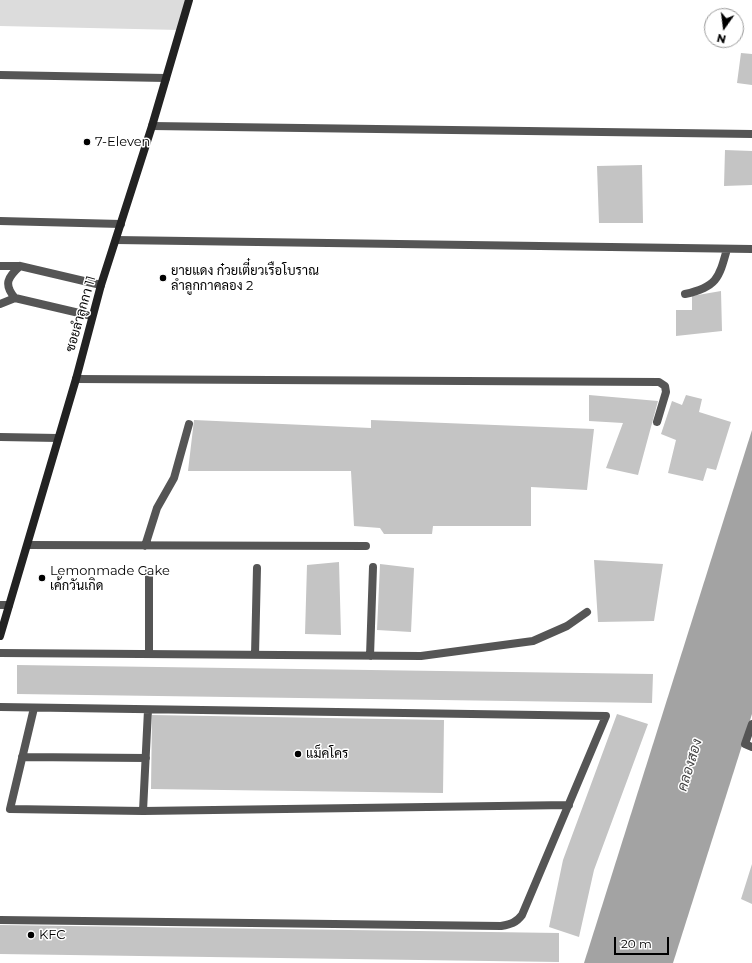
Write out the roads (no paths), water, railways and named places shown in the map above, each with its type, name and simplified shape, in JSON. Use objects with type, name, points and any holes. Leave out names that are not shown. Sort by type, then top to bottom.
[{"type":"street","name":"ซอยลำลูกกา 11","points":[[0,636],[76,379],[101,285],[152,126],[189,0]]},
{"type":"street","points":[[0,75],[166,78]]},
{"type":"street","points":[[152,126],[752,134]]},
{"type":"street","points":[[0,220],[121,224]]},
{"type":"street","points":[[116,240],[752,249]]},
{"type":"street","points":[[685,294],[702,290],[714,283],[720,273],[727,249]]},
{"type":"street","points":[[0,266],[20,266],[101,285]]},
{"type":"street","points":[[15,298],[9,291],[8,283],[12,273],[20,266]]},
{"type":"street","points":[[0,304],[15,298],[92,316]]},
{"type":"street","points":[[76,379],[659,382],[665,386],[666,392],[657,422]]},
{"type":"street","points":[[145,546],[156,508],[174,478],[189,424]]},
{"type":"street","points":[[0,437],[58,438]]},
{"type":"street","points":[[28,545],[366,546]]},
{"type":"street","points":[[370,656],[373,567]]},
{"type":"street","points":[[255,655],[257,568]]},
{"type":"street","points":[[149,654],[150,571]]},
{"type":"street","points":[[0,605],[9,605]]},
{"type":"street","points":[[0,653],[421,656],[533,641],[567,626],[587,612]]},
{"type":"street","points":[[0,707],[148,710],[439,712],[606,716],[522,915],[518,920],[511,924],[501,926],[0,920]]},
{"type":"street","points":[[34,708],[10,810],[143,811],[569,805]]},
{"type":"street","points":[[143,811],[148,710]]},
{"type":"street","points":[[752,724],[745,744],[752,747]]},
{"type":"street","points":[[22,757],[146,758]]},
{"type":"water","name":"คลองสอง","points":[[752,430],[752,714],[673,963],[584,963]]},
{"type":"place","name":"7-Eleven","points":[[87,142]]},
{"type":"place","name":"ยายแดง ก๋วยเตี๋ยวเรือโบราณ ลำลูกกาคลอง 2","points":[[163,278]]},
{"type":"place","name":"Lemonmade Cake เค้กวันเกิด","points":[[42,578]]},
{"type":"place","name":"แม็คโคร","points":[[298,754]]},
{"type":"place","name":"KFC","points":[[31,935]]}]
